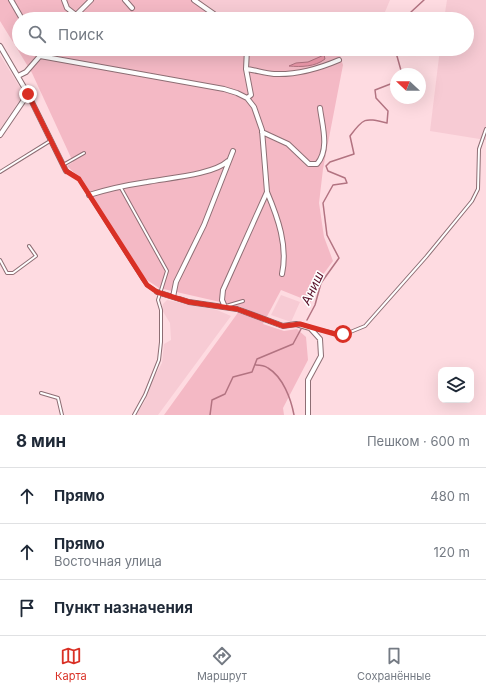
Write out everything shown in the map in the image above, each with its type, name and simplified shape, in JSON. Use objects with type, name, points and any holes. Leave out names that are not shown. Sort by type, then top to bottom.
[{"type":"street","points":[[11,0],[18,12]]},
{"type":"street","points":[[64,0],[67,8],[72,12]]},
{"type":"street","points":[[79,12],[92,0]]},
{"type":"street","points":[[125,0],[132,8]]},
{"type":"street","points":[[194,0],[211,12]]},
{"type":"street","points":[[0,46],[28,94],[66,171]]},
{"type":"street","points":[[18,76],[26,72],[40,56],[224,89],[247,98],[256,112],[262,132],[267,191],[282,234],[285,254],[282,274]]},
{"type":"street","points":[[247,56],[246,69],[251,95],[247,98]]},
{"type":"street","points":[[246,69],[275,74],[294,73],[324,66],[338,60]]},
{"type":"street","points":[[0,135],[28,94]]},
{"type":"street","points":[[262,132],[288,144],[309,164],[317,164],[323,155],[324,150],[320,108]]},
{"type":"street","points":[[173,297],[176,282],[204,225],[233,151]]},
{"type":"street","points":[[89,195],[120,187],[182,176],[221,166],[230,159]]},
{"type":"street","points":[[225,307],[222,300],[224,290],[267,191]]},
{"type":"street","points":[[159,292],[203,304],[251,313],[283,326],[296,324],[310,328],[320,339],[321,356],[308,380],[308,415]]},
{"type":"lane","points":[[310,328],[343,334],[365,326],[472,202],[478,189],[479,149],[486,129]]},
{"type":"lane","points":[[0,172],[51,141]]},
{"type":"lane","points":[[63,165],[84,153]]},
{"type":"lane","points":[[66,171],[79,179],[142,278],[147,285],[159,292]]},
{"type":"lane","points":[[120,187],[167,271],[159,292],[158,300],[161,310],[161,342],[159,360],[145,395],[134,415]]},
{"type":"lane","points":[[0,260],[7,273],[13,273],[36,256],[29,246]]},
{"type":"lane","points":[[225,307],[243,301]]},
{"type":"lane","points":[[41,393],[58,398],[62,415]]},
{"type":"shaded area","points":[[0,0],[199,0],[216,12],[12,12],[12,40],[0,21]]},
{"type":"shaded area","points":[[199,0],[390,0],[385,12],[216,12]]},
{"type":"shaded area","points":[[447,0],[486,0],[486,140],[430,131],[439,56],[474,56],[474,12],[445,12]]},
{"type":"shaded area","points":[[0,55],[24,94],[0,129]]},
{"type":"shaded area","points":[[22,56],[340,56],[343,65],[323,169],[319,203],[324,237],[333,261],[316,284],[311,302],[281,290],[263,324],[284,331],[297,329],[306,337],[308,360],[283,408],[284,415],[164,415],[242,307],[159,288],[144,278],[82,180],[67,166],[73,162],[32,73]]},
{"type":"shaded area","points":[[324,56],[325,59],[317,64],[289,66],[296,63],[308,62]]},
{"type":"shaded area","points":[[281,295],[300,302],[291,322],[271,315]]},
{"type":"shaded area","points":[[167,300],[217,310],[231,316],[158,415],[136,415],[145,401],[152,381],[162,363],[164,344],[171,340],[170,323],[162,310],[163,304]]},
{"type":"waterway","name":"Аниш","points":[[411,12],[424,0]]},
{"type":"waterway","name":"Аниш","points":[[397,56],[400,68]]},
{"type":"waterway","name":"Аниш","points":[[307,320],[315,305],[321,283],[339,258],[327,235],[323,203],[333,185],[347,183],[345,178],[328,171],[326,166],[330,162],[354,154],[350,136],[362,122],[366,120],[374,120],[387,123],[388,111],[376,98],[375,90],[390,84]]},
{"type":"waterway","name":"Аниш","points":[[210,415],[212,400],[225,394],[233,377],[252,372],[257,359],[293,344],[301,329]]},
{"type":"waterway","points":[[256,365],[267,367],[278,377],[286,389],[294,415]]},
{"type":"route","points":[[28,94],[66,171],[79,179],[147,285],[157,292],[189,302],[237,309],[283,326],[300,324],[335,334],[343,334]]}]
